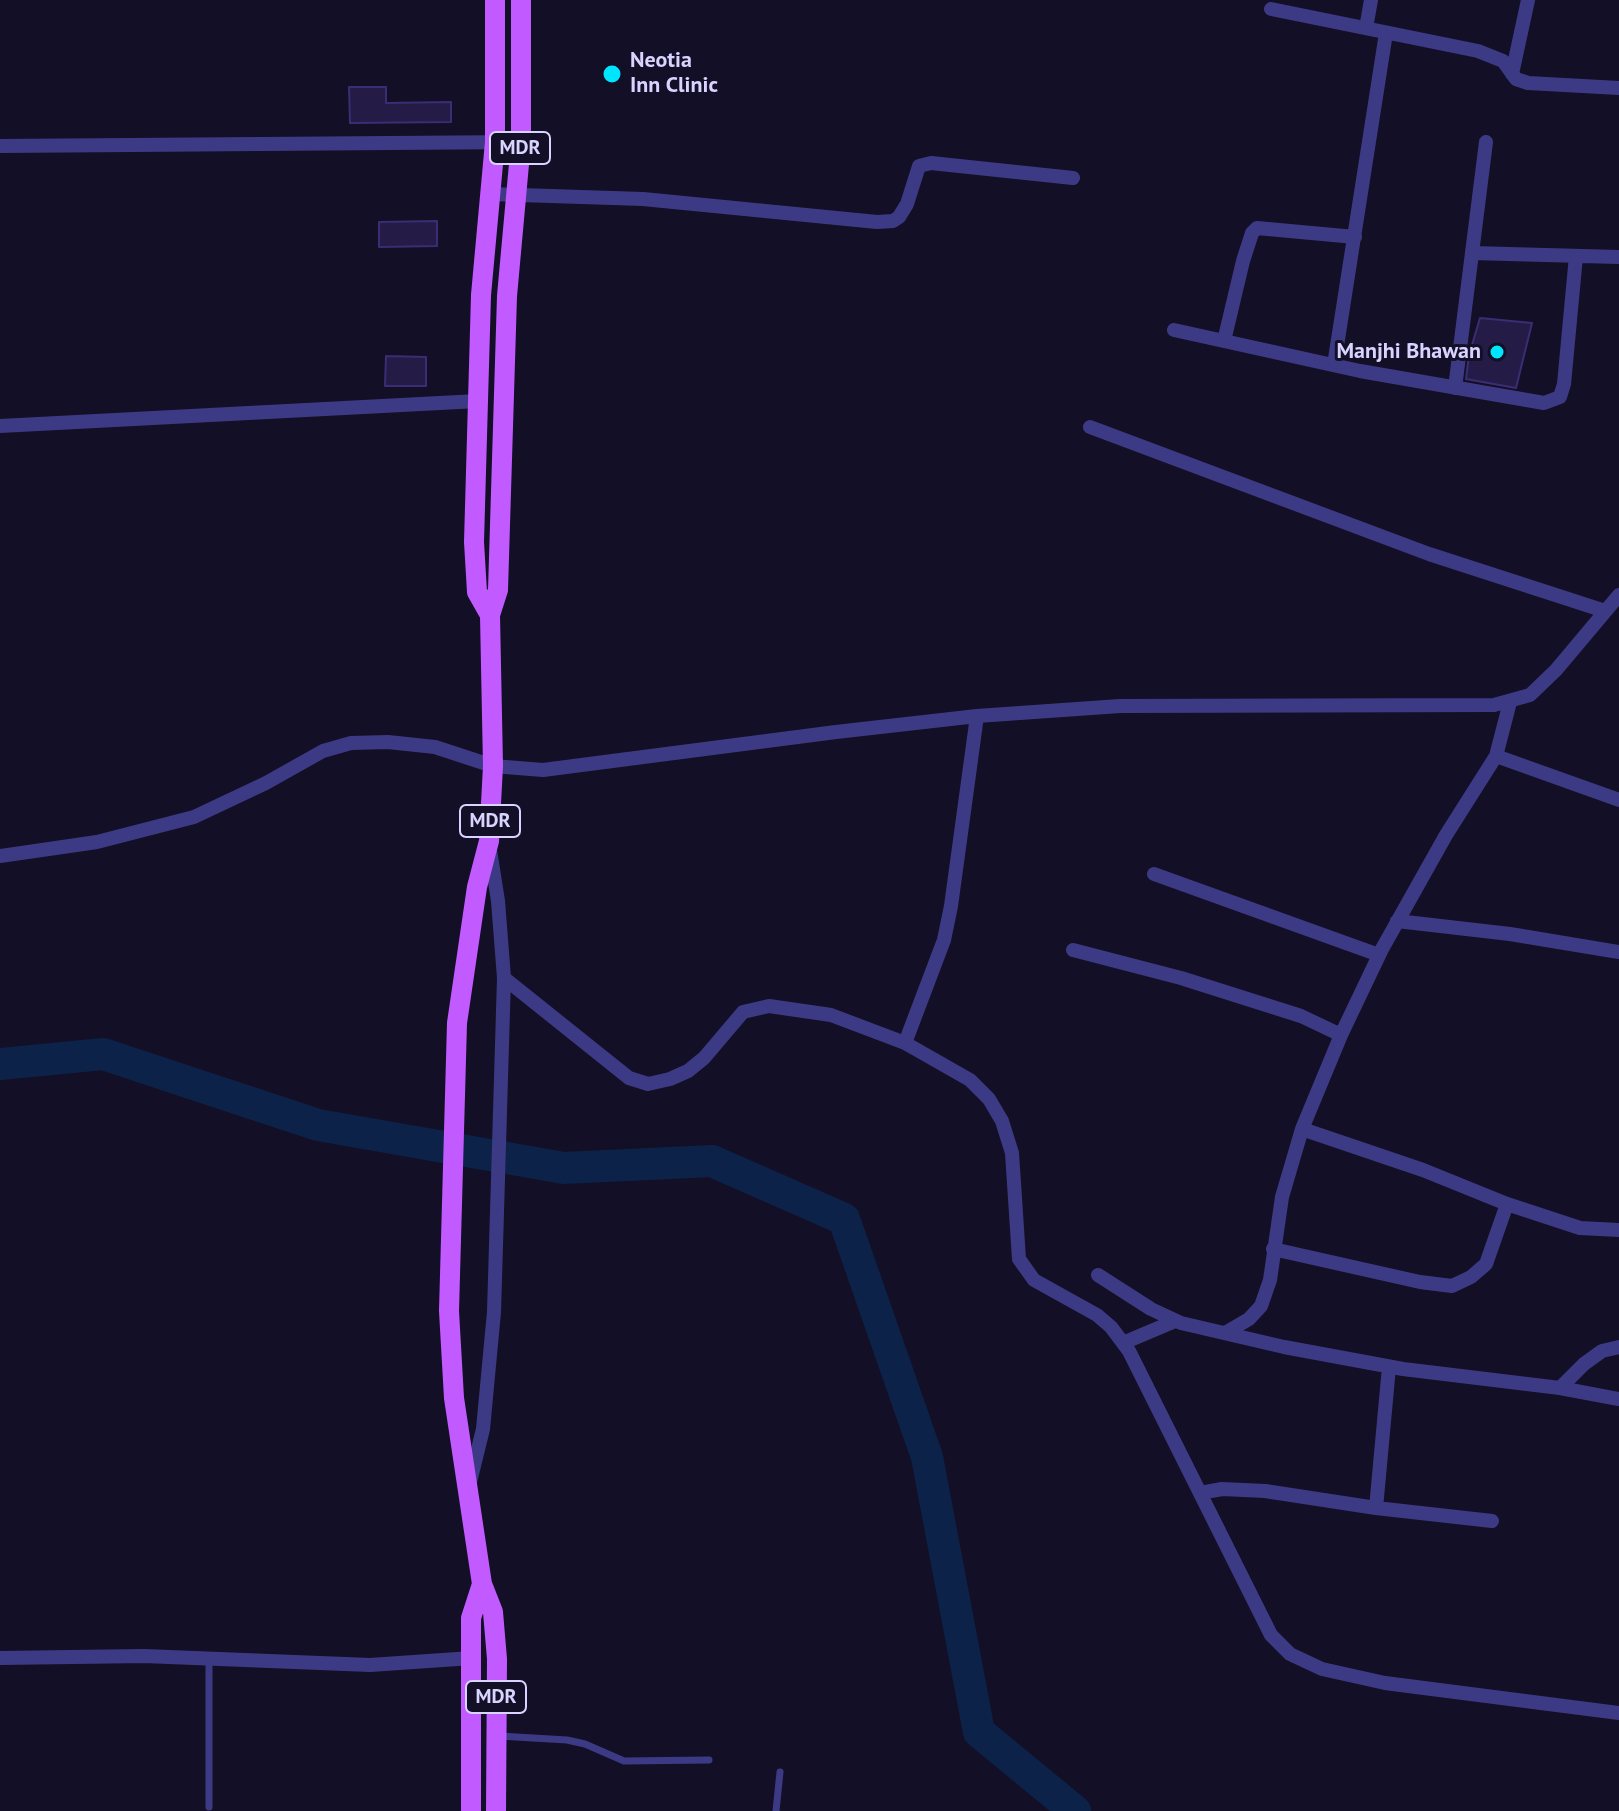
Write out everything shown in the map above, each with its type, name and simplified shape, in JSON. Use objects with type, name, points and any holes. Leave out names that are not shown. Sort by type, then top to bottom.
[{"type":"main road","name":"MDR","points":[[490,615],[477,592],[474,542],[481,295],[495,142],[495,0]]},
{"type":"main road","name":"MDR","points":[[496,1811],[497,1659],[493,1612],[482,1584],[454,1398],[449,1311],[457,1023],[477,887],[489,841],[493,766],[490,615],[498,590],[507,296],[521,142],[521,0]]},
{"type":"main road","name":"MDR","points":[[471,1811],[471,1618],[482,1584]]},
{"type":"street","points":[[1366,28],[1371,0]]},
{"type":"street","points":[[1512,74],[1528,0]]},
{"type":"street","points":[[1271,9],[1487,54],[1503,61],[1516,79],[1528,83],[1619,88]]},
{"type":"street","points":[[1334,365],[1386,33]]},
{"type":"street","points":[[0,146],[521,142]]},
{"type":"street","points":[[1455,388],[1486,142]]},
{"type":"street","points":[[489,194],[643,199],[877,222],[893,221],[899,217],[907,204],[919,166],[931,163],[1073,178]]},
{"type":"street","points":[[1224,341],[1243,261],[1252,233],[1257,228],[1355,237]]},
{"type":"street","points":[[1472,253],[1619,257]]},
{"type":"street","points":[[1174,330],[1334,365],[1544,403],[1560,397],[1564,384],[1576,256]]},
{"type":"street","points":[[0,426],[478,401]]},
{"type":"street","points":[[1090,427],[1415,549],[1605,611]]},
{"type":"street","points":[[0,856],[97,842],[194,817],[266,783],[323,751],[351,743],[388,742],[435,747],[493,766],[543,770],[977,716],[1120,706],[1494,705],[1530,695],[1556,670],[1619,595]]},
{"type":"street","points":[[1225,1333],[1249,1319],[1261,1306],[1270,1280],[1282,1197],[1302,1129],[1379,955],[1446,835],[1496,756],[1510,702]]},
{"type":"street","points":[[905,1043],[944,940],[977,716]]},
{"type":"street","points":[[1496,756],[1619,800]]},
{"type":"street","points":[[468,1490],[483,1429],[494,1312],[504,978],[498,901],[489,841]]},
{"type":"street","points":[[1154,874],[1379,955]]},
{"type":"street","points":[[1397,921],[1510,934],[1619,952]]},
{"type":"street","points":[[1073,950],[1181,978],[1301,1016],[1341,1035]]},
{"type":"street","points":[[504,978],[629,1078],[648,1084],[688,1071],[704,1058],[743,1012],[769,1006],[831,1015],[905,1043],[970,1080],[989,1099],[1002,1121],[1012,1153],[1019,1259],[1034,1280],[1097,1315],[1123,1343],[1271,1635],[1290,1654],[1322,1669],[1385,1683],[1619,1713]]},
{"type":"street","points":[[1302,1129],[1580,1228],[1619,1230]]},
{"type":"street","points":[[1273,1249],[1420,1282],[1452,1286],[1471,1277],[1486,1264],[1507,1204]]},
{"type":"street","points":[[1098,1275],[1175,1321],[1225,1333],[1389,1367],[1560,1388],[1619,1399]]},
{"type":"street","points":[[1123,1343],[1175,1321]]},
{"type":"street","points":[[1560,1388],[1602,1351],[1619,1347]]},
{"type":"street","points":[[1376,1508],[1389,1367]]},
{"type":"street","points":[[1200,1493],[1237,1488],[1492,1521]]},
{"type":"street","points":[[0,1658],[144,1656],[370,1665],[472,1658]]},
{"type":"lane","points":[[209,1659],[209,1807]]},
{"type":"lane","points":[[495,1736],[567,1740],[585,1744],[624,1761],[709,1760]]},
{"type":"lane","points":[[776,1811],[780,1772]]},
{"type":"building","points":[[349,87],[386,87],[386,103],[451,102],[451,122],[350,123]]},
{"type":"building","points":[[437,221],[437,246],[379,247],[379,222]]},
{"type":"building","name":"Manjhi Bhawan","points":[[1480,318],[1532,323],[1516,388],[1466,379],[1469,355]]},
{"type":"building","points":[[386,356],[426,357],[426,386],[385,386]]},
{"type":"waterway","points":[[0,1064],[103,1054],[318,1125],[564,1168],[712,1161],[844,1219],[927,1457],[979,1732],[1075,1811]]},
{"type":"place","name":"Neotia Inn Clinic","points":[[612,74]]},
{"type":"place","name":"Manjhi Bhawan","points":[[1497,352]]}]
